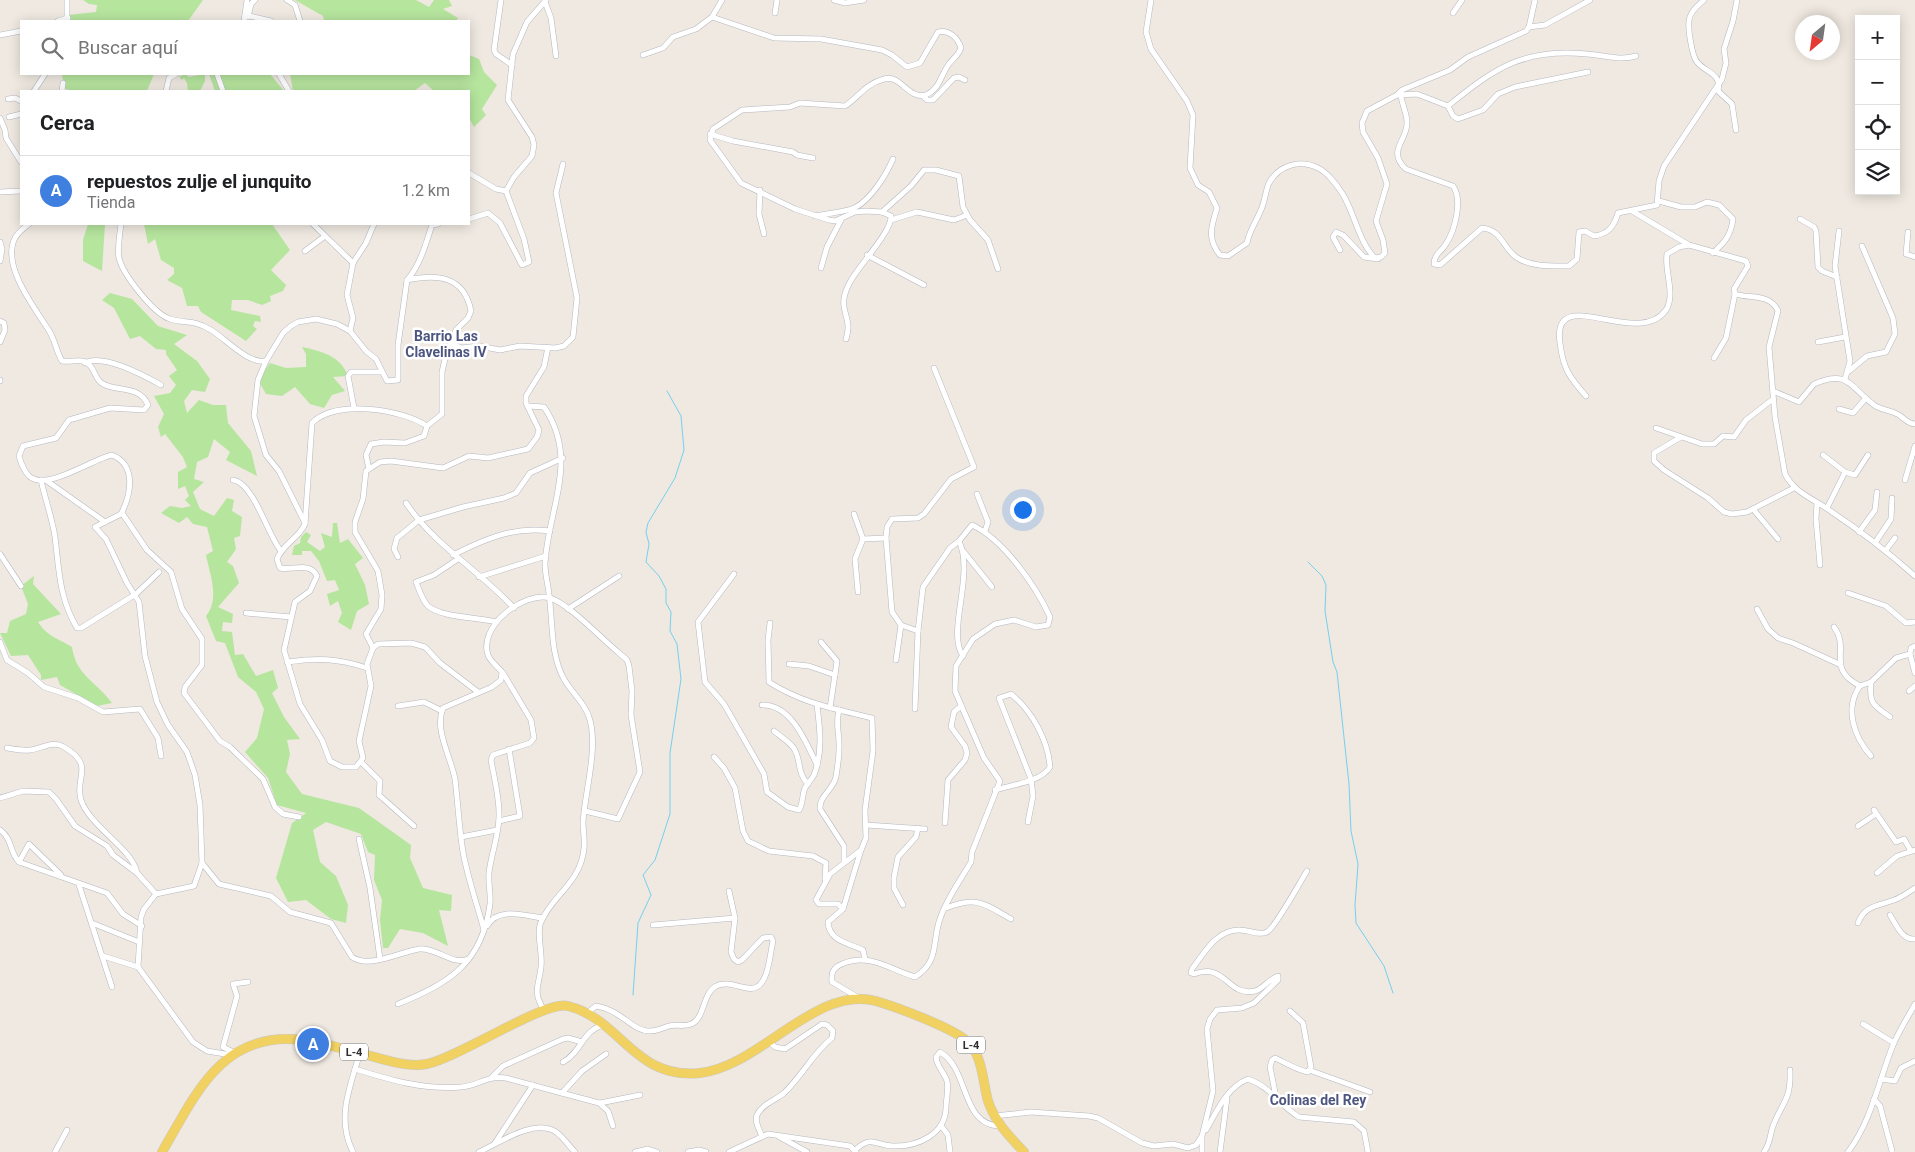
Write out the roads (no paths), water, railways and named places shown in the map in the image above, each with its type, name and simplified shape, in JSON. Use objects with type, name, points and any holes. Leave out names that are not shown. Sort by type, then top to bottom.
[{"type":"main road","name":"L-4","points":[[162,1152],[203,1081],[233,1054],[258,1043],[280,1039],[303,1040],[406,1064],[426,1064],[449,1057],[544,1010],[564,1005],[587,1013],[604,1025],[636,1055],[675,1072],[699,1073],[725,1068],[751,1054],[823,1008],[860,998],[876,1001],[956,1032],[971,1045],[979,1061],[994,1116],[1024,1152]]},
{"type":"street","points":[[67,0],[68,20]]},
{"type":"street","points":[[246,18],[247,0]]},
{"type":"street","points":[[246,18],[251,4],[256,0]]},
{"type":"street","points":[[287,0],[294,5],[300,20]]},
{"type":"street","points":[[501,0],[494,50],[496,54],[512,65]]},
{"type":"street","points":[[643,55],[663,48],[674,37],[696,29],[712,17],[722,0]]},
{"type":"street","points":[[775,13],[778,0]]},
{"type":"street","points":[[834,0],[845,4],[864,0]]},
{"type":"street","points":[[1151,0],[1146,32],[1151,49],[1193,114],[1190,168],[1198,185],[1209,192],[1216,208],[1209,232],[1214,247],[1220,255],[1228,256],[1246,244],[1250,229],[1261,212],[1269,184],[1276,173],[1282,167],[1306,164],[1320,168],[1342,192],[1371,254],[1375,258],[1380,257]]},
{"type":"street","points":[[1530,27],[1535,0]]},
{"type":"street","points":[[1590,0],[1545,25],[1530,27],[1517,36],[1468,57],[1450,70],[1402,90],[1399,96],[1408,123],[1399,145],[1398,159],[1401,165],[1406,169],[1453,186],[1458,193],[1452,232],[1446,244],[1436,256],[1434,264],[1436,266],[1460,250],[1482,228],[1491,229],[1499,234],[1514,256],[1525,262],[1569,266],[1577,259],[1579,232],[1586,231],[1594,236],[1604,234],[1612,228],[1618,214],[1653,208],[1659,201],[1659,181],[1664,166],[1720,83]]},
{"type":"street","points":[[1704,0],[1694,10],[1688,20],[1691,51],[1697,63],[1716,77],[1720,83]]},
{"type":"street","points":[[1736,130],[1732,104],[1718,91],[1726,63],[1724,49],[1733,21],[1737,0]]},
{"type":"street","points":[[506,191],[514,177],[532,156],[534,145],[532,137],[508,100],[513,54],[527,22],[545,1],[551,18],[556,56]]},
{"type":"street","points":[[1453,14],[1459,2]]},
{"type":"street","points":[[712,17],[774,38],[821,39],[882,50],[892,55],[906,67],[920,63],[938,32],[947,32],[959,42],[960,52],[946,68],[939,84],[930,93],[923,96]]},
{"type":"street","points":[[246,18],[263,20]]},
{"type":"street","points":[[0,35],[20,31]]},
{"type":"street","points":[[1448,106],[1487,75],[1532,55],[1586,54],[1624,60],[1636,56]]},
{"type":"street","points":[[1340,250],[1333,238],[1336,232],[1343,235],[1364,257],[1370,260],[1380,257],[1385,253],[1383,240],[1376,221],[1387,184],[1378,158],[1362,132],[1362,124],[1367,111],[1399,96],[1418,94],[1448,106],[1453,116],[1458,119],[1484,110],[1498,94],[1516,87],[1588,72]]},
{"type":"street","points":[[35,90],[44,75]]},
{"type":"street","points":[[166,90],[169,78],[174,75]]},
{"type":"street","points":[[217,75],[224,90]]},
{"type":"street","points":[[280,75],[288,90]]},
{"type":"street","points":[[891,220],[888,213],[855,212],[835,221],[829,220],[796,209],[760,190],[747,187],[731,172],[710,140],[710,134],[713,129],[742,110],[790,107],[800,103],[845,106],[860,90],[886,78],[893,78],[914,94],[933,100],[943,92],[954,78],[959,77],[965,80]]},
{"type":"street","points":[[62,90],[63,83]]},
{"type":"street","points":[[8,99],[16,98],[20,100]]},
{"type":"street","points":[[9,117],[20,114]]},
{"type":"street","points":[[0,118],[6,138],[20,160]]},
{"type":"street","points":[[710,134],[733,141],[793,152],[797,155],[813,158]]},
{"type":"street","points":[[815,216],[854,208],[863,202],[884,176],[893,159]]},
{"type":"street","points":[[452,344],[461,348],[480,346],[500,350],[520,346],[564,346],[573,337],[578,311],[573,269],[556,193],[563,164]]},
{"type":"street","points":[[882,212],[911,186],[924,170],[936,170],[959,176],[960,195],[967,215],[988,240],[998,269]]},
{"type":"street","points":[[470,174],[496,189],[506,191]]},
{"type":"street","points":[[760,190],[760,221],[764,234]]},
{"type":"street","points":[[0,192],[20,191]]},
{"type":"street","points":[[470,219],[488,213],[500,223],[522,264],[529,262],[524,239],[506,191]]},
{"type":"street","points":[[1659,201],[1681,207],[1695,207],[1707,202],[1719,205],[1733,219],[1732,232],[1726,242],[1714,253]]},
{"type":"street","points":[[1632,211],[1689,245],[1746,261],[1747,271],[1734,289],[1735,294],[1726,338],[1714,358]]},
{"type":"street","points":[[828,212],[829,220]]},
{"type":"street","points":[[846,338],[850,325],[842,302],[843,297],[858,268],[891,220],[917,212],[954,220],[967,215]]},
{"type":"street","points":[[821,268],[827,247],[842,217]]},
{"type":"street","points":[[1800,219],[1814,227],[1816,231],[1818,267],[1822,271],[1837,277]]},
{"type":"street","points":[[28,225],[16,236],[13,244],[15,273],[38,318],[48,329],[62,361],[85,362],[91,360],[128,368],[161,385]]},
{"type":"street","points":[[121,225],[118,257],[138,292],[168,319],[201,324],[252,361],[266,361]]},
{"type":"street","points":[[314,225],[353,263]]},
{"type":"street","points":[[350,330],[352,318],[348,295],[353,263],[366,243],[374,225]]},
{"type":"street","points":[[305,524],[279,471],[266,455],[254,416],[258,380],[266,361],[284,333],[298,322],[316,320],[337,324],[350,330],[366,351],[380,364],[380,372],[387,381],[398,380],[398,345],[407,280],[412,275],[422,254],[432,225]]},
{"type":"street","points":[[1839,231],[1835,254],[1837,277],[1842,297],[1845,337],[1850,361],[1849,371],[1845,379]]},
{"type":"street","points":[[1908,232],[1906,254],[1915,257]]},
{"type":"street","points":[[305,251],[324,236]]},
{"type":"street","points":[[0,242],[2,249],[0,261]]},
{"type":"street","points":[[1586,396],[1571,380],[1562,364],[1558,335],[1561,325],[1569,316],[1579,314],[1619,323],[1656,320],[1667,309],[1670,300],[1667,254],[1679,247],[1689,245]]},
{"type":"street","points":[[1849,371],[1867,356],[1886,352],[1895,334],[1893,318],[1862,246]]},
{"type":"street","points":[[867,255],[924,285]]},
{"type":"street","points":[[369,469],[366,455],[371,444],[412,442],[424,436],[427,426],[442,414],[442,372],[456,330],[468,318],[471,311],[464,295],[455,284],[436,276],[407,280]]},
{"type":"street","points":[[1735,294],[1767,299],[1775,305],[1778,311],[1769,347],[1773,399],[1785,474],[1794,488],[1827,508],[1886,550],[1915,576]]},
{"type":"street","points":[[0,321],[4,323],[5,330],[0,342]]},
{"type":"street","points":[[1818,342],[1845,337]]},
{"type":"street","points":[[373,648],[366,634],[381,609],[380,582],[373,559],[355,532],[355,522],[363,499],[366,471],[380,462],[442,468],[469,456],[494,458],[528,449],[537,437],[539,430],[528,406],[526,396],[544,367],[548,347]]},
{"type":"street","points":[[85,362],[91,365],[100,382],[137,393],[145,399],[148,405],[144,410],[110,408],[76,417],[69,420],[56,438],[23,446],[19,456],[29,476],[36,480],[47,481],[105,522]]},
{"type":"street","points":[[918,631],[901,625],[892,612],[886,527],[892,519],[918,518],[924,514],[951,479],[974,467],[934,368]]},
{"type":"street","points":[[354,408],[348,376],[351,372],[380,372]]},
{"type":"street","points":[[1773,391],[1799,402],[1814,384],[1839,378],[1845,379],[1875,406],[1895,412],[1910,424],[1915,424]]},
{"type":"street","points":[[1839,409],[1853,413],[1866,398]]},
{"type":"street","points":[[1656,428],[1708,445],[1722,436],[1734,437],[1746,420],[1773,399]]},
{"type":"street","points":[[528,406],[544,407],[560,439],[563,458],[545,566],[550,598],[552,632],[558,665],[563,679],[590,717],[591,762],[585,811],[582,861],[570,884],[543,918],[539,932],[542,962],[536,984],[538,1000],[544,1010]]},
{"type":"street","points":[[362,763],[356,766],[342,767],[330,761],[322,740],[300,704],[284,650],[295,602],[310,591],[317,576],[311,569],[304,567],[280,568],[277,559],[281,551],[298,535],[305,524],[312,423],[317,418],[329,413],[354,408],[382,411],[427,426]]},
{"type":"street","points":[[1681,437],[1654,453],[1654,461],[1658,466],[1708,498],[1724,512],[1732,514],[1753,509],[1794,488]]},
{"type":"street","points":[[1905,480],[1915,446]]},
{"type":"street","points":[[1823,455],[1845,472],[1858,473],[1868,455]]},
{"type":"street","points":[[47,481],[108,456],[119,457],[125,465],[130,482],[129,494],[122,512],[95,528],[106,539],[127,584],[136,594],[139,602],[145,656],[157,702],[168,725],[187,752],[195,775],[200,805],[202,863],[194,886],[156,894],[144,908],[141,918],[138,967]]},
{"type":"street","points":[[398,557],[394,549],[397,538],[419,520],[463,507],[504,498],[516,492],[530,473],[563,458]]},
{"type":"street","points":[[1827,508],[1845,472]]},
{"type":"street","points":[[41,480],[55,537],[57,569],[65,601],[76,628],[81,628],[136,594],[159,572]]},
{"type":"street","points":[[233,480],[240,481],[246,488],[272,538],[281,551]]},
{"type":"street","points":[[1859,532],[1875,510],[1877,492]]},
{"type":"street","points":[[977,494],[988,522],[985,531]]},
{"type":"street","points":[[1875,543],[1891,519],[1892,498]]},
{"type":"street","points":[[406,503],[419,520],[453,555],[503,595],[514,608]]},
{"type":"street","points":[[1818,503],[1816,519],[1820,565]]},
{"type":"street","points":[[1753,509],[1778,539]]},
{"type":"street","points":[[122,512],[147,550],[170,572],[182,609],[202,639],[202,665],[185,687],[184,693],[220,741],[230,747],[263,779],[275,807],[283,814],[299,817]]},
{"type":"street","points":[[854,514],[863,539],[855,559],[858,592]]},
{"type":"street","points":[[860,998],[832,982],[831,974],[835,967],[848,961],[866,959],[883,963],[915,977],[931,961],[935,947],[936,928],[971,862],[972,852],[1000,781],[984,758],[961,706],[955,690],[956,666],[973,639],[995,624],[1014,620],[1036,627],[1048,625],[1050,617],[1015,562],[985,531],[972,526],[950,548],[923,587],[918,631],[915,710]]},
{"type":"street","points":[[453,555],[516,530],[550,531]]},
{"type":"street","points":[[863,539],[886,538]]},
{"type":"street","points":[[1886,550],[1895,538]]},
{"type":"street","points":[[959,541],[964,551],[992,587]]},
{"type":"street","points":[[963,656],[958,649],[965,566],[964,551]]},
{"type":"street","points":[[0,554],[21,586]]},
{"type":"street","points":[[479,577],[546,556]]},
{"type":"street","points":[[458,559],[434,575],[416,582],[423,598],[429,606],[438,611],[496,622]]},
{"type":"street","points":[[734,574],[698,622],[705,682],[724,704],[756,759],[764,774],[767,792],[788,807],[799,810],[803,803],[804,790],[817,765],[821,735],[817,705]]},
{"type":"street","points":[[568,609],[619,576]]},
{"type":"street","points":[[1848,593],[1886,606],[1906,623],[1915,622]]},
{"type":"street","points":[[398,1004],[436,988],[455,974],[477,948],[484,930],[490,893],[489,875],[499,821],[491,760],[493,755],[530,743],[534,738],[531,720],[516,691],[488,656],[486,648],[490,632],[496,622],[514,608],[531,600],[550,598],[568,609],[592,627],[627,660],[632,691],[631,715],[640,772],[618,819],[585,811]]},
{"type":"street","points":[[1757,609],[1768,629],[1778,638],[1839,664]]},
{"type":"street","points":[[246,614],[291,617]]},
{"type":"street","points":[[770,623],[769,682],[798,698],[817,705],[872,718],[873,751],[866,810],[866,838],[843,909],[828,922],[833,936],[863,950],[866,959]]},
{"type":"street","points":[[896,660],[901,625]]},
{"type":"street","points":[[1834,627],[1840,639],[1839,664],[1844,676],[1860,686]]},
{"type":"street","points":[[0,642],[7,660],[28,673],[44,687],[78,698],[103,712],[140,709],[158,738],[161,756]]},
{"type":"street","points":[[362,763],[363,758],[359,741],[370,686],[367,668],[373,648],[378,644],[402,642],[425,647],[449,671],[478,692]]},
{"type":"street","points":[[821,642],[838,661],[830,708]]},
{"type":"street","points":[[1915,646],[1911,648],[1910,654],[1915,673]]},
{"type":"street","points":[[1871,756],[1852,723],[1854,694],[1860,686],[1871,682],[1892,661],[1910,654]]},
{"type":"street","points":[[287,662],[317,658],[333,659],[367,668]]},
{"type":"street","points":[[789,664],[810,666],[835,675]]},
{"type":"street","points":[[484,930],[469,882],[454,778],[441,728],[442,711],[443,708],[498,684],[502,672]]},
{"type":"street","points":[[1871,682],[1870,697],[1872,703],[1890,717]]},
{"type":"street","points":[[1909,691],[1915,686]]},
{"type":"street","points":[[996,790],[1031,779],[1047,772],[1050,767],[1049,751],[1033,719],[1021,702],[1011,694],[1006,694],[999,698],[1031,779],[1033,796],[1028,822]]},
{"type":"street","points":[[398,706],[424,702],[442,711]]},
{"type":"street","points":[[762,705],[773,705],[787,715],[806,742],[817,765]]},
{"type":"street","points":[[945,823],[948,780],[965,760],[967,753],[965,746],[951,727],[954,712],[961,706]]},
{"type":"street","points":[[839,710],[836,724],[839,748],[835,778],[832,786],[821,800],[820,809],[844,846],[844,862]]},
{"type":"street","points":[[774,731],[793,747],[798,757],[800,774],[808,784]]},
{"type":"street","points":[[7,748],[31,750],[44,745],[60,745],[74,756],[82,765],[84,771],[80,787],[81,800],[102,830],[135,864],[137,873]]},
{"type":"street","points":[[499,821],[520,816],[509,749]]},
{"type":"street","points":[[714,757],[724,768],[735,788],[743,831],[748,841],[769,851],[813,856],[826,863],[825,882]]},
{"type":"street","points":[[362,763],[380,780],[379,795],[414,826]]},
{"type":"street","points":[[0,798],[23,792],[49,792],[56,798],[75,826],[98,839],[113,855],[137,873],[156,894]]},
{"type":"street","points":[[1858,826],[1875,812],[1896,842],[1904,839],[1913,851],[1897,856],[1877,873]]},
{"type":"street","points":[[866,825],[925,829]]},
{"type":"street","points":[[903,905],[894,888],[894,877],[898,857],[916,837],[918,828]]},
{"type":"street","points":[[0,830],[10,839],[14,857],[19,862],[106,893],[123,914],[142,926]]},
{"type":"street","points":[[461,837],[497,830]]},
{"type":"street","points":[[359,839],[370,888],[380,959]]},
{"type":"street","points":[[19,862],[29,844],[64,878]]},
{"type":"street","points":[[843,909],[838,904],[819,904],[816,900],[825,882],[844,862],[862,850]]},
{"type":"street","points":[[202,863],[219,884],[271,896],[290,912],[331,923],[352,957],[357,960],[363,962],[423,949],[436,951],[458,960],[468,959]]},
{"type":"street","points":[[1202,1152],[1202,1136],[1213,1091],[1207,1029],[1210,1019],[1217,1010],[1242,1008],[1254,1003],[1278,980],[1278,976],[1257,991],[1248,992],[1238,990],[1216,972],[1204,970],[1194,974],[1191,973],[1192,970],[1213,941],[1226,933],[1239,930],[1258,933],[1267,932],[1275,924],[1307,871]]},
{"type":"street","points":[[79,884],[112,987]]},
{"type":"street","points":[[1858,923],[1862,913],[1880,903],[1894,900],[1915,888]]},
{"type":"street","points":[[587,1013],[596,1006],[607,1007],[641,1030],[659,1030],[670,1025],[691,1024],[696,1021],[713,987],[722,984],[750,989],[757,987],[764,978],[773,941],[771,937],[763,938],[742,960],[738,962],[734,959],[731,952],[735,918],[729,892]]},
{"type":"street","points":[[945,908],[964,901],[977,902],[1011,919]]},
{"type":"street","points":[[484,930],[497,915],[543,918]]},
{"type":"street","points":[[1890,915],[1903,936],[1908,940],[1915,940]]},
{"type":"street","points":[[653,925],[735,918]]},
{"type":"street","points":[[92,923],[139,942]]},
{"type":"street","points":[[102,956],[138,967],[193,1042],[207,1051],[233,1054]]},
{"type":"street","points":[[233,1054],[223,1047],[237,996],[233,984],[248,982]]},
{"type":"street","points":[[1848,1152],[1855,1143],[1874,1099],[1894,1043],[1915,1004]]},
{"type":"street","points":[[1290,1011],[1303,1023],[1311,1067],[1309,1070]]},
{"type":"street","points":[[762,1137],[756,1120],[758,1113],[802,1075],[817,1050],[832,1038],[833,1031],[828,1025],[822,1024],[785,1049],[775,1047],[769,1042]]},
{"type":"street","points":[[1863,1024],[1894,1043]]},
{"type":"street","points":[[563,1062],[578,1052],[588,1033],[604,1025]]},
{"type":"street","points":[[492,1077],[503,1066],[563,1039],[568,1038],[582,1042]]},
{"type":"street","points":[[729,1152],[773,1134],[850,1146],[856,1151],[862,1143],[873,1140],[892,1146],[929,1138],[942,1127],[946,1118],[947,1082],[937,1064],[936,1057],[940,1052],[955,1067],[969,1102],[978,1118],[991,1126],[1001,1126]]},
{"type":"street","points":[[353,1152],[346,1130],[346,1098],[360,1053]]},
{"type":"street","points":[[562,1093],[582,1071],[606,1054]]},
{"type":"street","points":[[1276,1098],[1270,1067],[1272,1060],[1275,1058],[1299,1067],[1303,1071],[1309,1070],[1370,1092]]},
{"type":"street","points":[[1881,1078],[1895,1081],[1902,1068],[1915,1061]]},
{"type":"street","points":[[355,1069],[415,1086],[465,1087],[492,1077],[506,1078],[599,1104],[608,1111],[613,1126]]},
{"type":"street","points":[[1764,1152],[1770,1144],[1777,1117],[1789,1094],[1790,1070]]},
{"type":"street","points":[[994,1116],[1031,1112],[1089,1116],[1098,1118],[1142,1143],[1154,1146],[1173,1144],[1188,1148],[1196,1145],[1228,1094],[1240,1082],[1248,1079],[1259,1082],[1299,1116],[1354,1122],[1364,1131],[1368,1152]]},
{"type":"street","points":[[495,1144],[533,1085]]},
{"type":"street","points":[[1220,1152],[1228,1094]]},
{"type":"street","points":[[599,1104],[640,1095]]},
{"type":"street","points":[[1874,1099],[1880,1106],[1892,1151]]},
{"type":"street","points":[[942,1127],[948,1134],[950,1152]]},
{"type":"street","points":[[479,1152],[523,1130],[550,1129],[557,1133],[575,1152]]},
{"type":"street","points":[[56,1152],[67,1130]]},
{"type":"street","points":[[773,1134],[806,1152]]},
{"type":"street","points":[[886,1152],[892,1146]]},
{"type":"street","points":[[635,1152],[648,1149],[657,1152]]},
{"type":"street","points":[[688,1152],[699,1150],[706,1152]]},
{"type":"waterway","points":[[633,995],[638,923],[651,895],[643,875],[655,860],[670,814],[670,753],[681,679],[677,644],[670,631],[671,612],[666,603],[666,589],[659,576],[646,562],[649,544],[646,532],[648,523],[675,478],[684,450],[681,416],[667,391]]},
{"type":"waterway","points":[[1308,562],[1322,576],[1326,585],[1325,611],[1333,662],[1337,672],[1349,784],[1351,831],[1358,864],[1355,905],[1356,923],[1384,966],[1393,993]]},
{"type":"place","name":"repuestos zulje el junquito","points":[[313,1044]]},
{"type":"district","name":"Barrio Las Clavelinas IV","points":[[446,344]]},
{"type":"district","name":"Colinas del Rey","points":[[1318,1100]]}]
